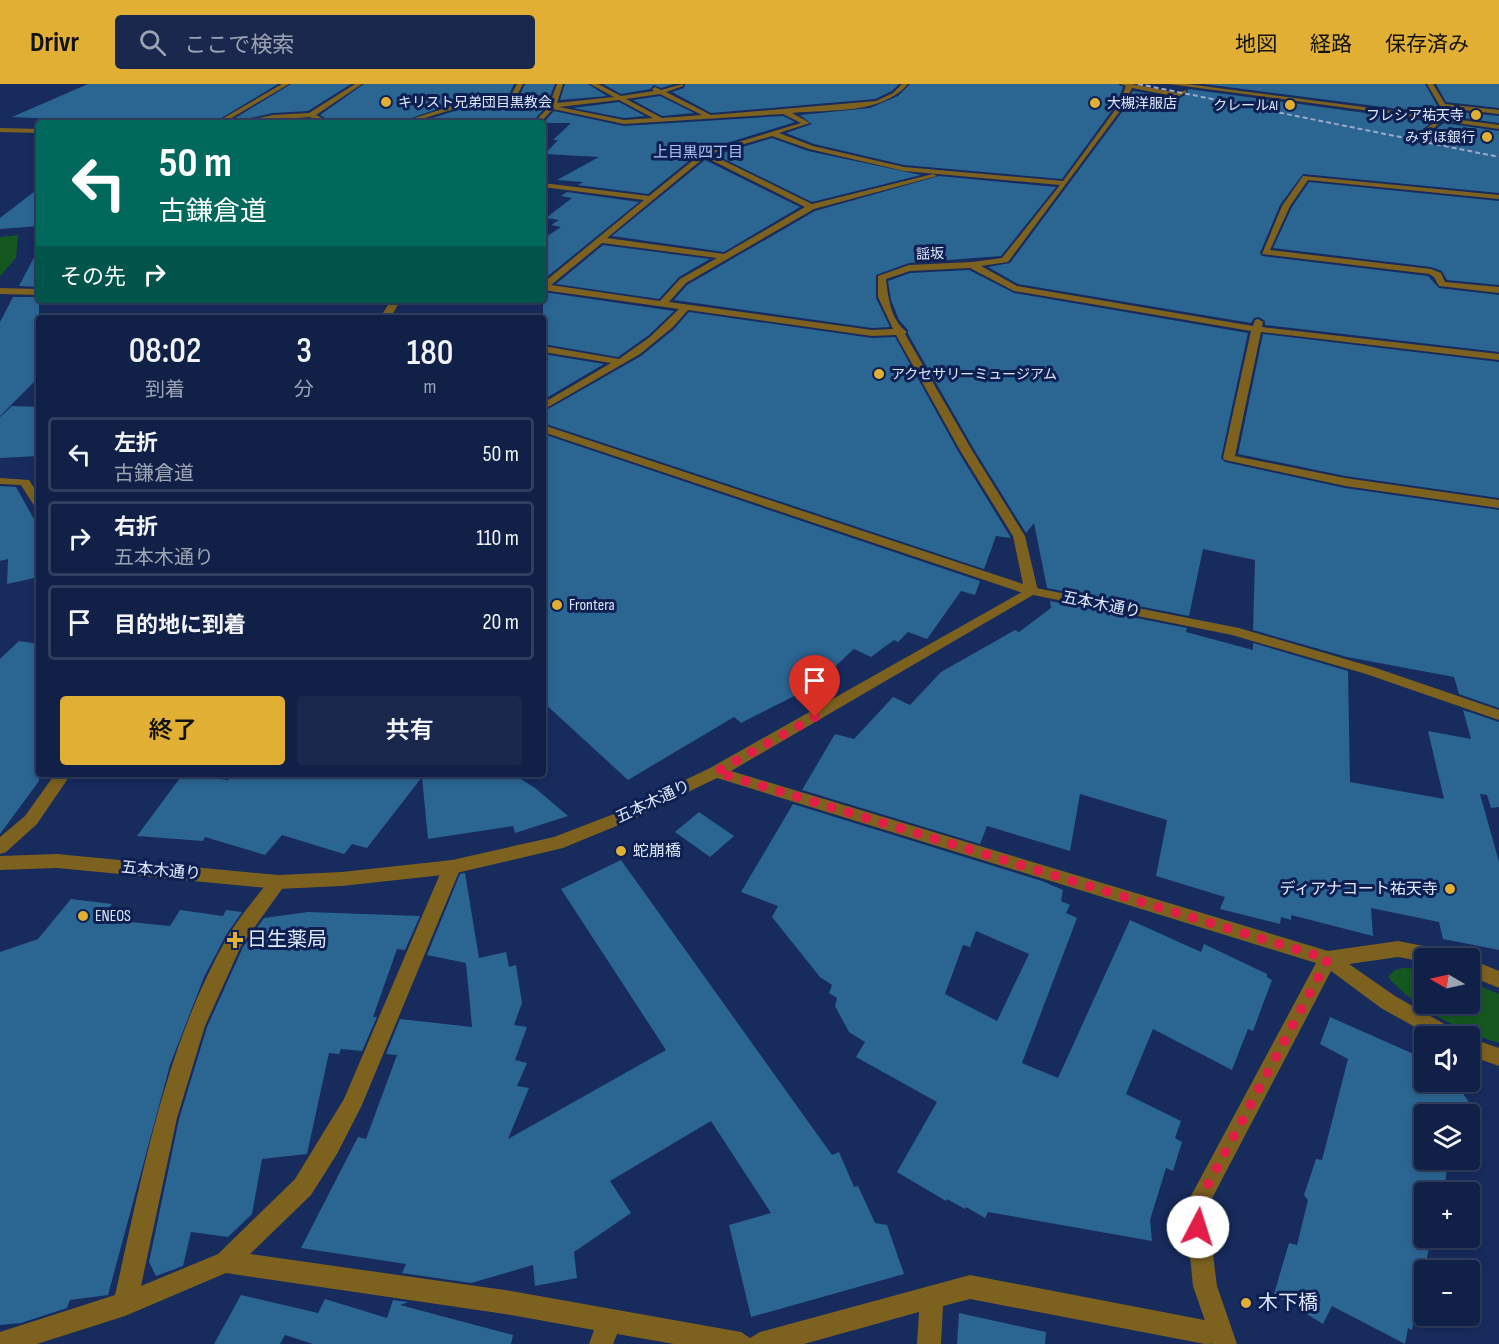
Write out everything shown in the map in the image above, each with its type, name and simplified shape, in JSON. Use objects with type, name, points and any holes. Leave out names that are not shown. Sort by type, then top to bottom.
[{"type":"street","points":[[224,120],[286,84]]},
{"type":"street","points":[[311,115],[359,84]]},
{"type":"street","points":[[512,102],[520,84]]},
{"type":"street","points":[[539,120],[552,106],[560,84]]},
{"type":"street","points":[[593,84],[661,120]]},
{"type":"street","points":[[644,84],[712,117]]},
{"type":"street","points":[[412,120],[473,101],[552,106],[624,122],[784,112],[881,102],[895,94],[905,84]]},
{"type":"street","points":[[1172,84],[1263,94],[1499,127]]},
{"type":"street","points":[[1263,94],[1268,84]]},
{"type":"street","points":[[1430,84],[1443,106],[1443,118]]},
{"type":"street","points":[[552,106],[620,99],[660,92],[681,85]]},
{"type":"street","points":[[1126,85],[1178,95],[1192,87]]},
{"type":"street","name":"謡坂","points":[[902,332],[883,297],[881,278],[909,268],[972,265],[1005,260],[1121,106],[1126,85]]},
{"type":"street","points":[[1443,106],[1499,112]]},
{"type":"street","points":[[546,285],[704,154],[807,123],[784,112]]},
{"type":"street","points":[[255,120],[311,115],[322,120]]},
{"type":"street","points":[[1412,143],[1443,118]]},
{"type":"street","points":[[0,130],[36,131]]},
{"type":"street","points":[[772,133],[841,156],[904,169],[983,174],[1065,183]]},
{"type":"street","points":[[704,154],[811,207]]},
{"type":"street","points":[[661,305],[683,281],[722,256],[811,207],[945,173]]},
{"type":"street","points":[[1499,197],[1306,178],[1286,206],[1265,252],[1431,272],[1438,275],[1442,284],[1499,290]]},
{"type":"street","points":[[546,185],[650,198]]},
{"type":"street","points":[[600,240],[722,256]]},
{"type":"street","points":[[972,265],[1014,288],[1257,326],[1499,357]]},
{"type":"street","points":[[546,287],[684,309],[872,333],[902,332],[967,452],[1019,536],[1031,591]]},
{"type":"street","points":[[0,291],[36,292]]},
{"type":"street","points":[[546,405],[620,362],[666,331],[684,309]]},
{"type":"street","points":[[1257,326],[1229,458],[1345,482],[1499,504]]},
{"type":"street","points":[[546,350],[620,362]]},
{"type":"street","points":[[546,429],[1031,591]]},
{"type":"street","points":[[0,481],[25,482],[36,499]]},
{"type":"street","name":"五本木通り","points":[[0,863],[57,861],[278,882],[342,879],[452,867],[557,843],[620,818],[716,772],[1031,591],[1234,631],[1371,671],[1499,715]]},
{"type":"street","points":[[716,772],[1328,959],[1388,1002],[1430,1026]]},
{"type":"street","points":[[0,847],[31,820],[61,777]]},
{"type":"street","points":[[0,1344],[125,1304],[226,1262],[303,1187],[329,1147],[352,1105],[452,867]]},
{"type":"street","points":[[125,1304],[181,1066],[212,987],[236,940],[278,882]]},
{"type":"street","points":[[1328,959],[1398,949],[1414,952]]},
{"type":"street","points":[[1223,1340],[1205,1286],[1196,1207],[1328,959]]},
{"type":"street","points":[[1480,971],[1499,980]]},
{"type":"street","points":[[1480,1050],[1499,1057]]},
{"type":"street","points":[[226,1262],[610,1319],[741,1344]]},
{"type":"street","points":[[760,1344],[970,1287],[1223,1340]]},
{"type":"street","points":[[929,1344],[932,1297]]},
{"type":"street","points":[[601,1344],[610,1319]]},
{"type":"green space","points":[[18,235],[16,258],[0,276],[0,237]]},
{"type":"green space","points":[[1414,968],[1414,1001],[1388,977],[1395,970]]},
{"type":"green space","points":[[1480,986],[1499,994],[1499,1043],[1480,1036],[1480,1026],[1455,1026],[1434,1014],[1480,1014]]},
{"type":"building","points":[[88,84],[278,84],[218,120],[78,120],[12,117]]},
{"type":"building","points":[[291,84],[351,84],[308,111],[273,113],[232,120]]},
{"type":"building","points":[[364,84],[514,84],[507,99],[472,97],[406,120],[329,120],[320,115]]},
{"type":"building","points":[[525,84],[555,84],[548,101],[518,99]]},
{"type":"building","points":[[565,84],[588,84],[607,96],[560,100]]},
{"type":"building","points":[[603,84],[674,84],[661,88],[654,85],[650,89],[621,94]]},
{"type":"building","points":[[685,84],[899,84],[892,91],[875,99],[711,113],[672,92],[684,88]]},
{"type":"building","points":[[910,84],[1118,84],[1123,87],[1116,105],[1062,179],[904,165],[814,144],[786,133],[812,124],[800,115],[870,108],[898,96]]},
{"type":"building","points":[[1204,84],[1425,84],[1438,107],[1438,114]]},
{"type":"building","points":[[1436,84],[1499,84],[1499,108],[1446,102]]},
{"type":"building","points":[[1188,89],[1432,122],[1409,140],[1412,147],[1444,123],[1499,131],[1499,193],[1303,174],[1280,205],[1260,253],[1262,256],[1428,276],[1439,288],[1499,295],[1499,352],[1265,325],[1265,321],[1259,317],[1254,318],[1251,323],[1018,284],[988,267],[1010,263],[1125,108],[1133,91],[1178,99],[1187,94]]},
{"type":"building","points":[[660,96],[694,113],[662,116],[633,100]]},
{"type":"building","points":[[619,102],[645,116],[624,118],[573,108]]},
{"type":"building","points":[[473,105],[544,109],[534,120],[426,120]]},
{"type":"building","points":[[554,111],[624,126],[783,116],[795,122],[701,151],[648,194],[578,185],[583,182],[557,180],[599,157],[546,154],[558,140],[553,140],[571,123],[546,123],[546,120]]},
{"type":"building","name":"フレシア祐天寺","points":[[1448,111],[1499,116],[1499,123],[1448,116]]},
{"type":"building","points":[[772,138],[808,151],[921,175],[812,202],[716,155]]},
{"type":"building","points":[[705,160],[800,207],[724,252],[612,236]]},
{"type":"building","points":[[939,176],[1056,187],[1001,256],[909,263],[876,275],[876,298],[890,327],[872,328],[674,300],[687,285],[815,211]]},
{"type":"building","points":[[1309,182],[1499,201],[1499,285],[1447,280],[1442,271],[1431,267],[1273,248],[1292,207]]},
{"type":"building","points":[[36,190],[36,226],[0,229],[0,218]]},
{"type":"building","points":[[567,192],[639,202],[546,278],[546,237],[561,227],[551,225],[559,220],[546,218],[572,198],[561,196]]},
{"type":"building","points":[[603,245],[710,259],[679,277],[659,299],[556,284]]},
{"type":"building","points":[[36,254],[36,287],[19,286]]},
{"type":"building","points":[[969,270],[1014,293],[1248,333],[1221,458],[1225,462],[1345,488],[1499,510],[1499,708],[1459,694],[1454,677],[1347,657],[1253,630],[1255,560],[1203,549],[1189,616],[1047,588],[1034,523],[1026,533],[975,451],[908,334],[908,330],[899,320],[891,300],[888,281],[910,273]]},
{"type":"building","points":[[546,292],[674,311],[649,335],[618,357],[546,345],[546,315],[543,315]]},
{"type":"building","points":[[13,297],[36,297],[36,303],[39,303],[39,315],[36,315],[36,380],[0,416],[0,322]]},
{"type":"building","points":[[689,312],[872,338],[895,337],[959,453],[1011,538],[996,536],[984,569],[546,424],[546,410],[641,356],[674,329]]},
{"type":"building","points":[[1263,334],[1499,362],[1499,498],[1345,476],[1238,454]]},
{"type":"building","points":[[546,354],[604,364],[546,398]]},
{"type":"building","points":[[12,406],[36,407],[36,456],[0,458],[0,417]]},
{"type":"building","points":[[546,435],[980,581],[975,595],[961,591],[927,639],[908,632],[898,642],[894,640],[871,657],[854,649],[814,686],[741,723],[734,717],[628,780],[546,705]]},
{"type":"building","points":[[0,486],[16,487],[36,523],[36,578],[7,584],[8,559],[0,561]]},
{"type":"building","points":[[1050,601],[1187,628],[1186,632],[1253,650],[1253,643],[1348,671],[1350,782],[1444,799],[1428,731],[1471,739],[1463,710],[1499,722],[1499,807],[1491,808],[1487,795],[1480,794],[1499,862],[1499,950],[1443,939],[1439,922],[1371,908],[1373,936],[1291,915],[1291,920],[1281,917],[1280,924],[1220,909],[1225,897],[1156,876],[1167,820],[1080,794],[1070,851],[987,826],[980,844],[802,790],[835,734],[854,739],[893,697],[910,705],[941,672],[1015,630],[1019,632],[1051,608]]},
{"type":"building","points":[[19,641],[36,644],[36,777],[39,777],[39,781],[0,834],[0,659]]},
{"type":"building","points":[[181,777],[228,780],[230,777],[422,777],[367,848],[352,844],[344,854],[282,835],[265,855],[205,837],[203,841],[137,836]]},
{"type":"building","points":[[422,777],[518,777],[535,788],[568,816],[515,833],[513,826],[428,839]]},
{"type":"building","points":[[793,804],[1042,881],[1063,890],[1061,901],[1070,905],[1066,913],[1077,918],[1022,1063],[1058,1078],[1130,920],[1201,952],[1204,944],[1267,974],[1267,977],[1272,980],[1253,1031],[1248,1029],[1232,1070],[1153,1029],[1126,1094],[1181,1121],[1175,1138],[1182,1142],[1173,1171],[1166,1168],[1150,1220],[1152,1241],[988,1212],[985,1218],[966,1207],[965,1209],[947,1199],[946,1201],[897,1172],[937,1102],[856,1057],[865,1042],[849,1032],[835,1006],[837,998],[829,993],[832,985],[820,977],[772,917],[778,906],[741,892]],"holes":[[[976,931],[1029,954],[997,1021],[945,994],[963,945],[970,947]]]},
{"type":"building","points":[[699,812],[734,836],[710,857],[675,832]]},
{"type":"building","points":[[621,860],[832,1155],[839,1152],[854,1187],[858,1186],[875,1223],[887,1225],[904,1274],[751,1317],[729,1225],[771,1213],[711,1121],[610,1181],[631,1213],[574,1252],[577,1278],[535,1286],[533,1265],[471,1283],[402,1273],[406,1264],[301,1248],[358,1137],[366,1139],[397,1055],[386,1054],[400,1019],[472,1027],[466,963],[427,955],[460,874],[465,873],[479,958],[506,952],[509,967],[516,965],[522,1003],[514,1025],[527,1027],[515,1060],[527,1063],[517,1086],[529,1088],[508,1139],[666,1050],[561,889]]},
{"type":"building","points":[[71,899],[112,904],[100,919],[170,926],[180,910],[223,916],[226,910],[242,912],[226,935],[204,977],[170,1065],[108,1295],[70,1300],[67,1308],[21,1323],[0,1325],[0,952],[38,939]]},
{"type":"building","points":[[308,912],[420,916],[405,950],[397,949],[373,1017],[377,1017],[362,1051],[341,1049],[339,1054],[329,1053],[307,1154],[262,1159],[252,1214],[228,1237],[191,1232],[183,1266],[156,1276],[149,1262],[179,1119],[207,1027],[243,947],[264,918]]},
{"type":"building","points":[[1330,1017],[1414,1054],[1414,1092],[1465,1092],[1464,1095],[1470,1104],[1414,1104],[1414,1170],[1447,1170],[1445,1182],[1414,1182],[1414,1248],[1429,1248],[1426,1260],[1414,1260],[1414,1320],[1412,1330],[1408,1328],[1405,1344],[1332,1306],[1323,1324],[1274,1294],[1289,1243],[1297,1245],[1308,1200],[1304,1195],[1316,1159],[1322,1160],[1348,1059],[1320,1044]]},
{"type":"building","points":[[241,1295],[318,1313],[325,1299],[387,1318],[393,1300],[408,1302],[400,1305],[513,1335],[511,1344],[313,1344],[285,1335],[280,1344],[214,1344]]},
{"type":"building","points":[[959,1313],[1046,1332],[1045,1344],[957,1344]]},
{"type":"railway","points":[[1138,84],[1499,157]]},
{"type":"place","name":"キリスト兄弟団目黒教会","points":[[386,102]]},
{"type":"place","name":"大槻洋服店","points":[[1095,103]]},
{"type":"place","name":"クレールAI","points":[[1290,105]]},
{"type":"place","name":"フレシア祐天寺","points":[[1476,115]]},
{"type":"place","name":"みずほ銀行","points":[[1487,137]]},
{"type":"place","name":"アクセサリーミュージアム","points":[[879,374]]},
{"type":"place","name":"Frontera","points":[[557,605]]},
{"type":"place","name":"蛇崩橋","points":[[621,851]]},
{"type":"place","name":"ディアナコート祐天寺","points":[[1450,889]]},
{"type":"place","name":"ENEOS","points":[[83,916]]},
{"type":"place","name":"日生薬局","points":[[235,940]]},
{"type":"place","name":"木下橋","points":[[1246,1303]]},
{"type":"district","name":"上目黒四丁目","points":[[698,152]]},
{"type":"route","points":[[815,717],[716,772],[1328,959],[1196,1207],[1198,1227]]}]
